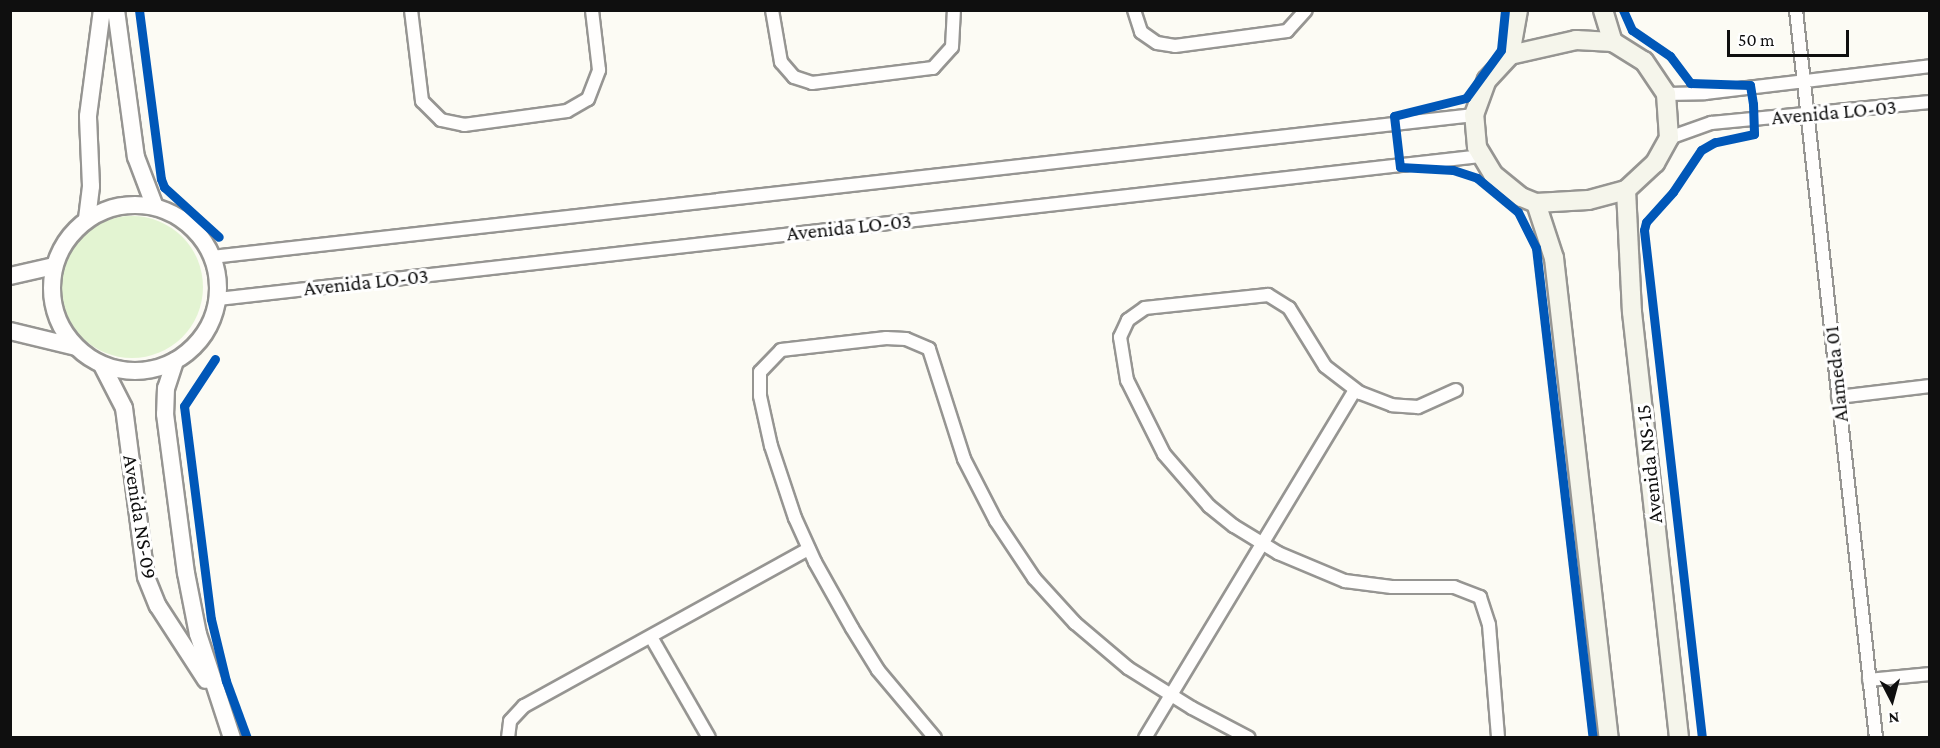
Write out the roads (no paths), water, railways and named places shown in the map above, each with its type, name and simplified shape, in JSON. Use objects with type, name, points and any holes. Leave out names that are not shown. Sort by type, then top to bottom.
[{"type":"main road","points":[[1510,55],[1576,40],[1612,42],[1652,68],[1666,94],[1669,138],[1644,176],[1626,190],[1588,200],[1536,203],[1521,197],[1493,174],[1480,156],[1474,115],[1487,80],[1510,55],[1518,10]]},
{"type":"main road","points":[[1603,10],[1612,42]]},
{"type":"main road","name":"Avenida NS-15","points":[[1626,190],[1632,312],[1680,738]]},
{"type":"main road","points":[[1536,203],[1554,258],[1609,738]]},
{"type":"street","points":[[87,219],[91,186],[88,116],[102,10]]},
{"type":"street","points":[[116,10],[136,157],[154,207]]},
{"type":"street","points":[[411,10],[422,101],[441,120],[457,125],[529,118],[567,111],[583,103],[596,84],[598,70],[592,10]]},
{"type":"street","points":[[772,10],[781,62],[794,76],[812,83],[933,68],[952,47],[954,10]]},
{"type":"street","points":[[1134,10],[1141,32],[1157,43],[1175,46],[1287,31],[1306,10]]},
{"type":"street","name":"Alameda 01","points":[[1797,10],[1875,738]]},
{"type":"street","name":"Avenida LO-03","points":[[1666,94],[1929,66]]},
{"type":"street","name":"Avenida LO-03","points":[[1669,138],[1711,123],[1929,102]]},
{"type":"street","name":"Avenida LO-03","points":[[213,257],[1474,115]]},
{"type":"street","name":"Avenida LO-03","points":[[218,299],[1480,156]]},
{"type":"street","points":[[10,330],[76,347],[102,365],[136,371],[175,361],[205,333],[218,299],[213,257],[190,225],[154,207],[123,205],[87,219],[65,242],[54,266],[54,309],[76,347]]},
{"type":"street","points":[[10,276],[54,266]]},
{"type":"street","points":[[1456,390],[1432,403],[1412,407],[1392,405],[1355,390],[1320,361],[1291,311],[1273,296],[1150,307],[1134,314],[1122,329],[1120,351],[1127,380],[1164,454],[1209,506],[1262,544],[1345,581],[1463,589],[1480,597],[1486,610],[1498,738]]},
{"type":"street","points":[[935,738],[879,670],[808,549],[783,483],[762,412],[759,378],[763,366],[774,353],[785,349],[886,338],[918,342],[933,355],[964,459],[996,521],[1035,578],[1097,644],[1171,696],[1249,738]]},
{"type":"street","name":"Avenida NS-09","points":[[175,361],[166,388],[165,414],[191,607],[215,693],[232,738]]},
{"type":"street","name":"Avenida NS-09","points":[[102,365],[124,408],[146,576],[158,606],[215,693]]},
{"type":"street","points":[[1838,397],[1929,387]]},
{"type":"street","points":[[1145,738],[1355,390]]},
{"type":"street","points":[[508,738],[510,721],[524,706],[808,549]]},
{"type":"street","points":[[651,637],[709,738]]},
{"type":"street","points":[[1869,680],[1929,674]]}]
